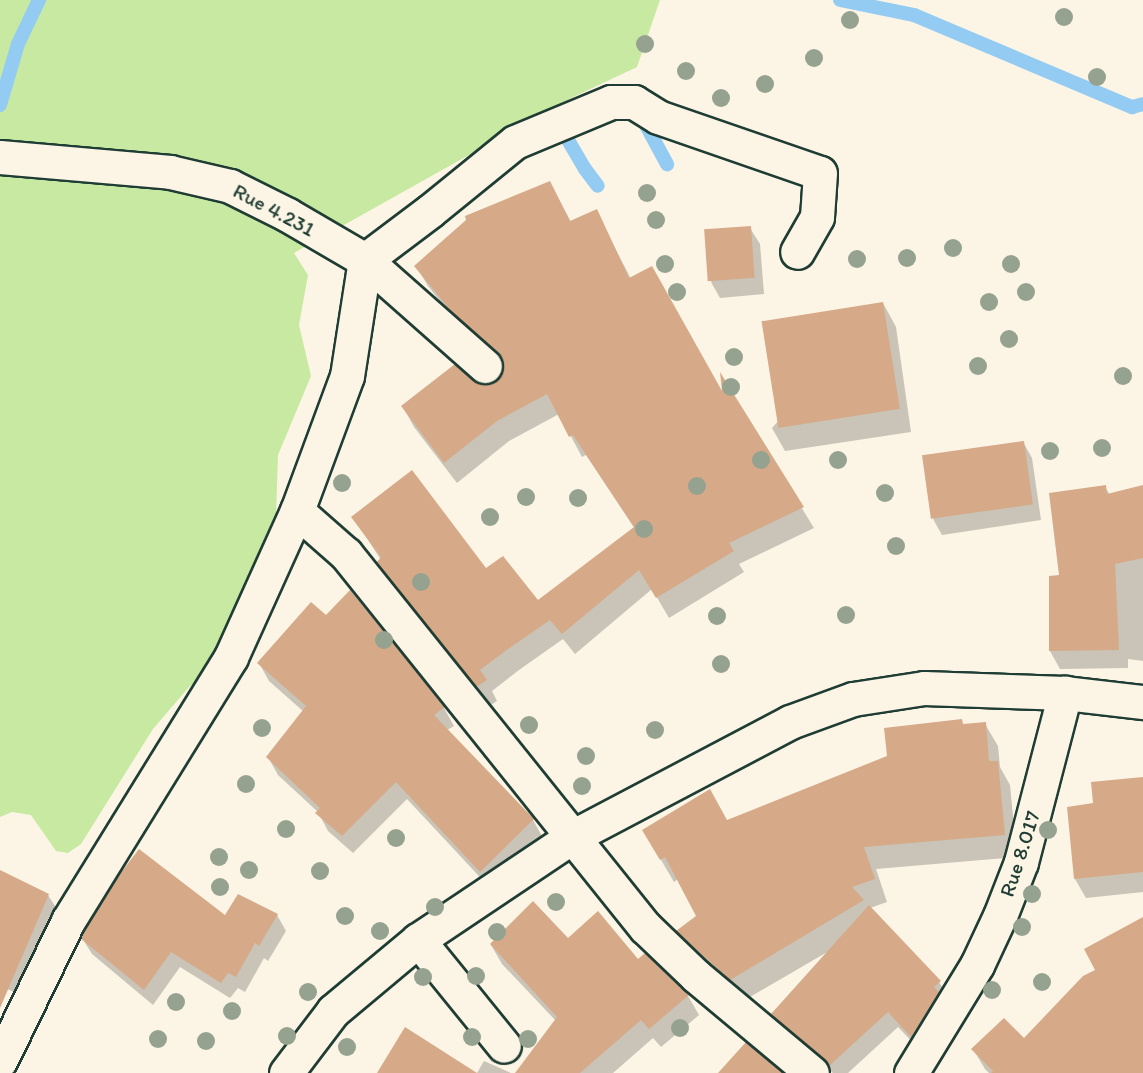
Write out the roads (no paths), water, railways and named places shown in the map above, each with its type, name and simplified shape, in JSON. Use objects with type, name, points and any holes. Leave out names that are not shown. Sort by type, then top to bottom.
[{"type":"street","points":[[0,1061],[68,921],[231,657],[297,511],[347,376],[365,260],[515,142],[611,102],[634,102],[658,117],[820,173],[817,218],[797,252]]},
{"type":"street","name":"Rue 4.231","points":[[0,157],[170,172],[230,186],[288,214],[365,260],[485,366]]},
{"type":"street","points":[[297,511],[346,554],[645,927],[696,975],[812,1073]]},
{"type":"street","points":[[286,1073],[333,1011],[418,940],[572,837],[790,722],[853,699],[924,688],[1065,693],[1143,702]]},
{"type":"street","name":"Rue 8.017","points":[[911,1073],[977,965],[1000,916],[1021,862],[1065,693]]},
{"type":"street","points":[[418,940],[504,1046]]},
{"type":"waterway","points":[[0,105],[18,44],[39,0]]},
{"type":"waterway","points":[[840,0],[914,15],[1132,107],[1143,104]]},
{"type":"waterway","points":[[641,116],[667,164]]},
{"type":"waterway","points":[[558,123],[585,169],[598,186]]}]
